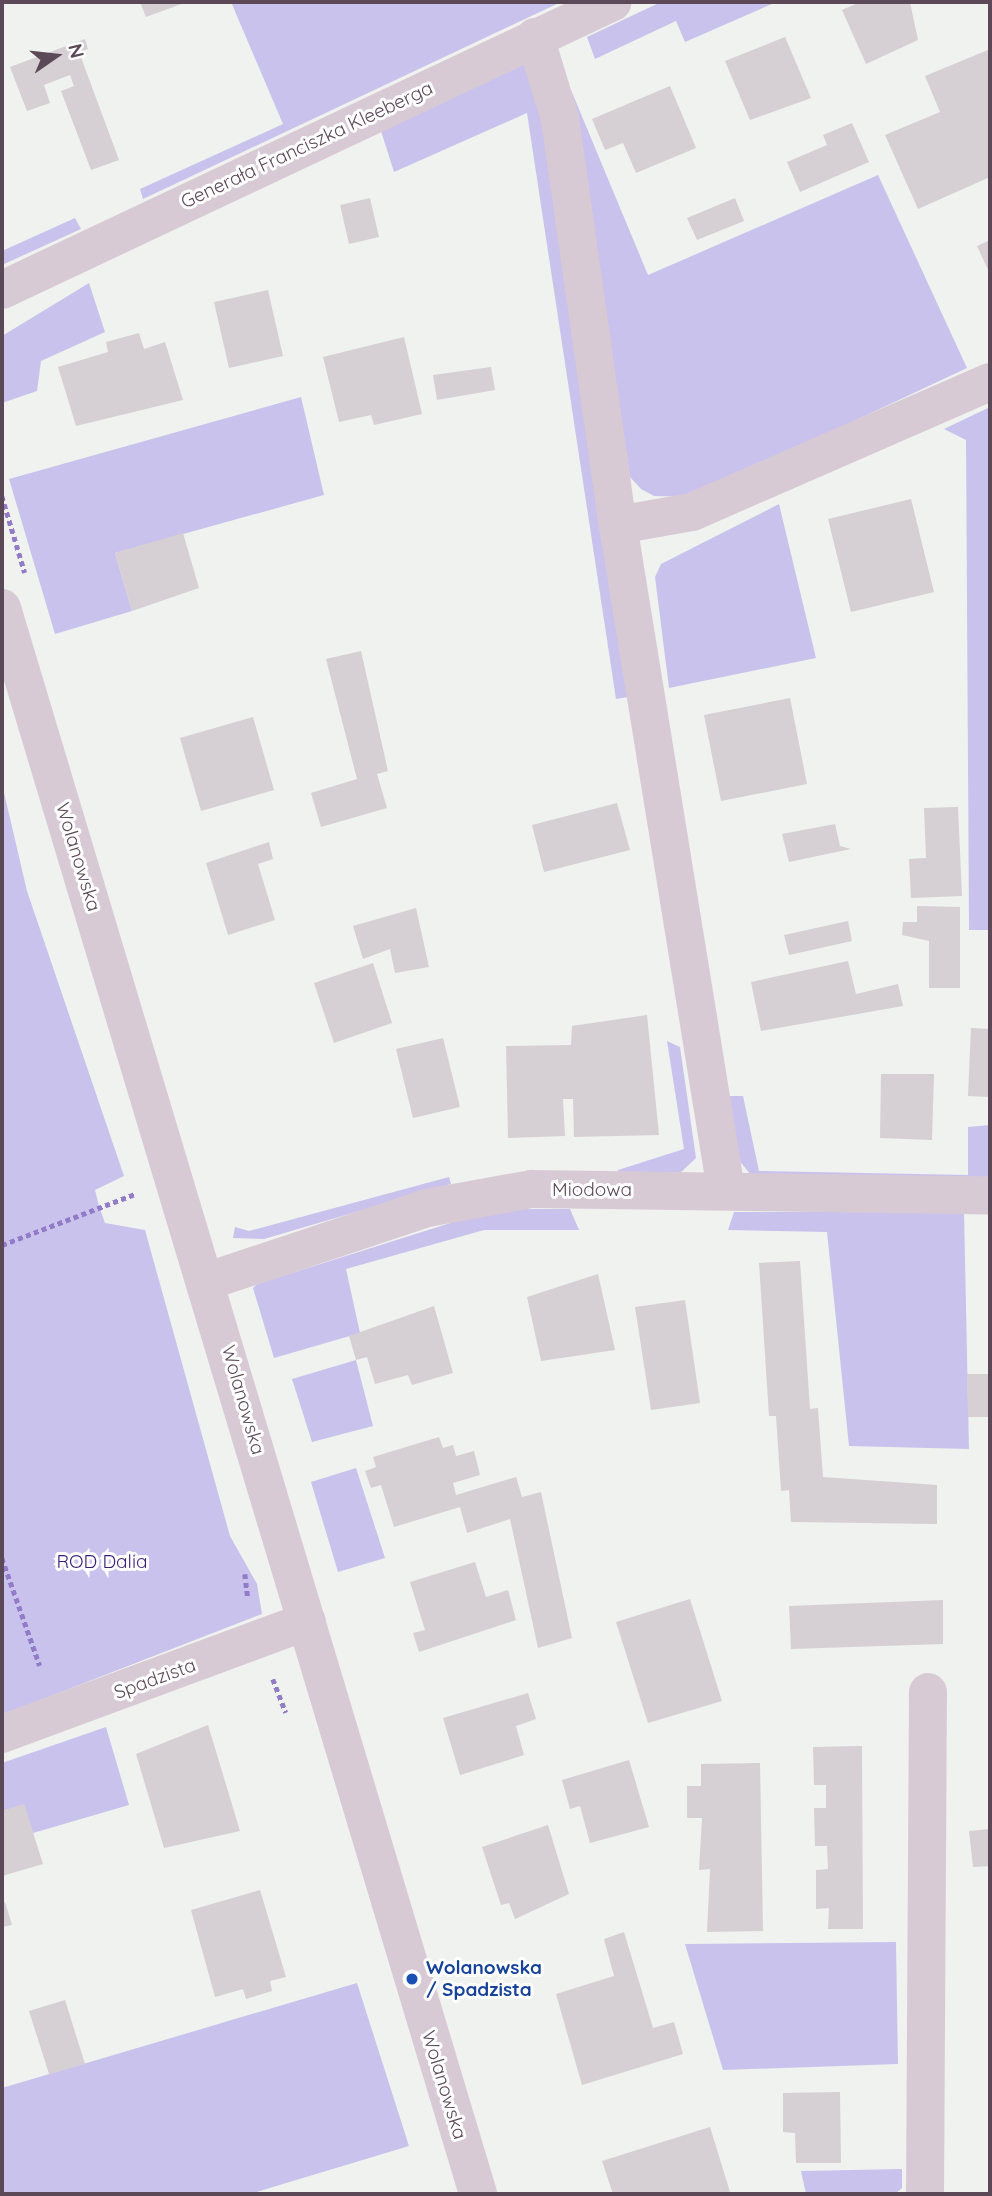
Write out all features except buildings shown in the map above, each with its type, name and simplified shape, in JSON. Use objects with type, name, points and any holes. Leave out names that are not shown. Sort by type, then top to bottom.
[{"type":"street","name":"Generała Franciszka Kleeberga","points":[[2,290],[612,2]]},
{"type":"street","points":[[535,37],[559,119],[618,525],[726,1190]]},
{"type":"street","points":[[618,525],[692,512],[990,382]]},
{"type":"street","name":"Wolanowska","points":[[2,608],[208,1281],[478,2194]]},
{"type":"street","name":"Miodowa","points":[[208,1281],[483,1195],[726,1190],[990,1195]]},
{"type":"street","name":"Spadzista","points":[[2,1734],[307,1621]]},
{"type":"street","points":[[925,2194],[928,1692]]},
{"type":"path","points":[[2,1245],[99,1206]]},
{"type":"path","points":[[2,1558],[40,1666]]},
{"type":"green space","points":[[231,2],[561,2],[143,199],[140,189],[283,124]]},
{"type":"green space","points":[[661,2],[772,4],[685,42],[676,21],[595,59],[587,37]]},
{"type":"green space","points":[[526,61],[540,84],[628,697],[616,699],[527,113],[394,172],[381,131]]},
{"type":"green space","points":[[571,90],[648,275],[878,175],[967,368],[692,497],[654,496],[641,489],[630,477]]},
{"type":"green space","points":[[75,218],[81,229],[2,265],[2,251]]},
{"type":"green space","points":[[89,283],[105,332],[41,361],[37,391],[2,403],[2,336]]},
{"type":"green space","points":[[301,397],[324,495],[115,553],[132,611],[55,634],[9,479]]},
{"type":"green space","points":[[990,407],[990,930],[969,930],[966,440],[944,429]]},
{"type":"green space","points":[[779,504],[816,658],[669,688],[655,577],[661,564]]},
{"type":"green space","name":"ROD Dalia","points":[[2,784],[27,891],[124,1176],[95,1190],[99,1206],[105,1223],[145,1230],[230,1536],[257,1584],[262,1614],[2,1715]]},
{"type":"green space","points":[[667,1041],[680,1047],[696,1158],[678,1175],[617,1176],[618,1170],[684,1149]]},
{"type":"green space","points":[[729,1096],[743,1096],[759,1171],[968,1175],[968,1127],[990,1125],[990,1181],[751,1175],[738,1159]]},
{"type":"green space","points":[[449,1177],[451,1184],[264,1239],[233,1238],[235,1227],[249,1231]]},
{"type":"green space","points":[[523,1209],[570,1209],[579,1230],[484,1230],[346,1269],[360,1333],[274,1358],[253,1288],[257,1284],[463,1219]]},
{"type":"green space","points":[[734,1212],[964,1212],[969,1449],[849,1446],[827,1232],[728,1230]]},
{"type":"green space","points":[[356,1360],[373,1426],[312,1442],[292,1379]]},
{"type":"green space","points":[[356,1468],[385,1558],[338,1572],[311,1482]]},
{"type":"green space","points":[[106,1727],[129,1805],[33,1833],[24,1805],[2,1811],[2,1763]]},
{"type":"green space","points":[[896,1942],[898,2064],[723,2070],[685,1944]]},
{"type":"green space","points":[[357,1983],[409,2146],[250,2194],[2,2194],[2,2088]]},
{"type":"green space","points":[[902,2169],[902,2188],[895,2194],[806,2194],[801,2171]]},
{"type":"place","name":"Wolanowska / Spadzista","points":[[412,1979]]}]
